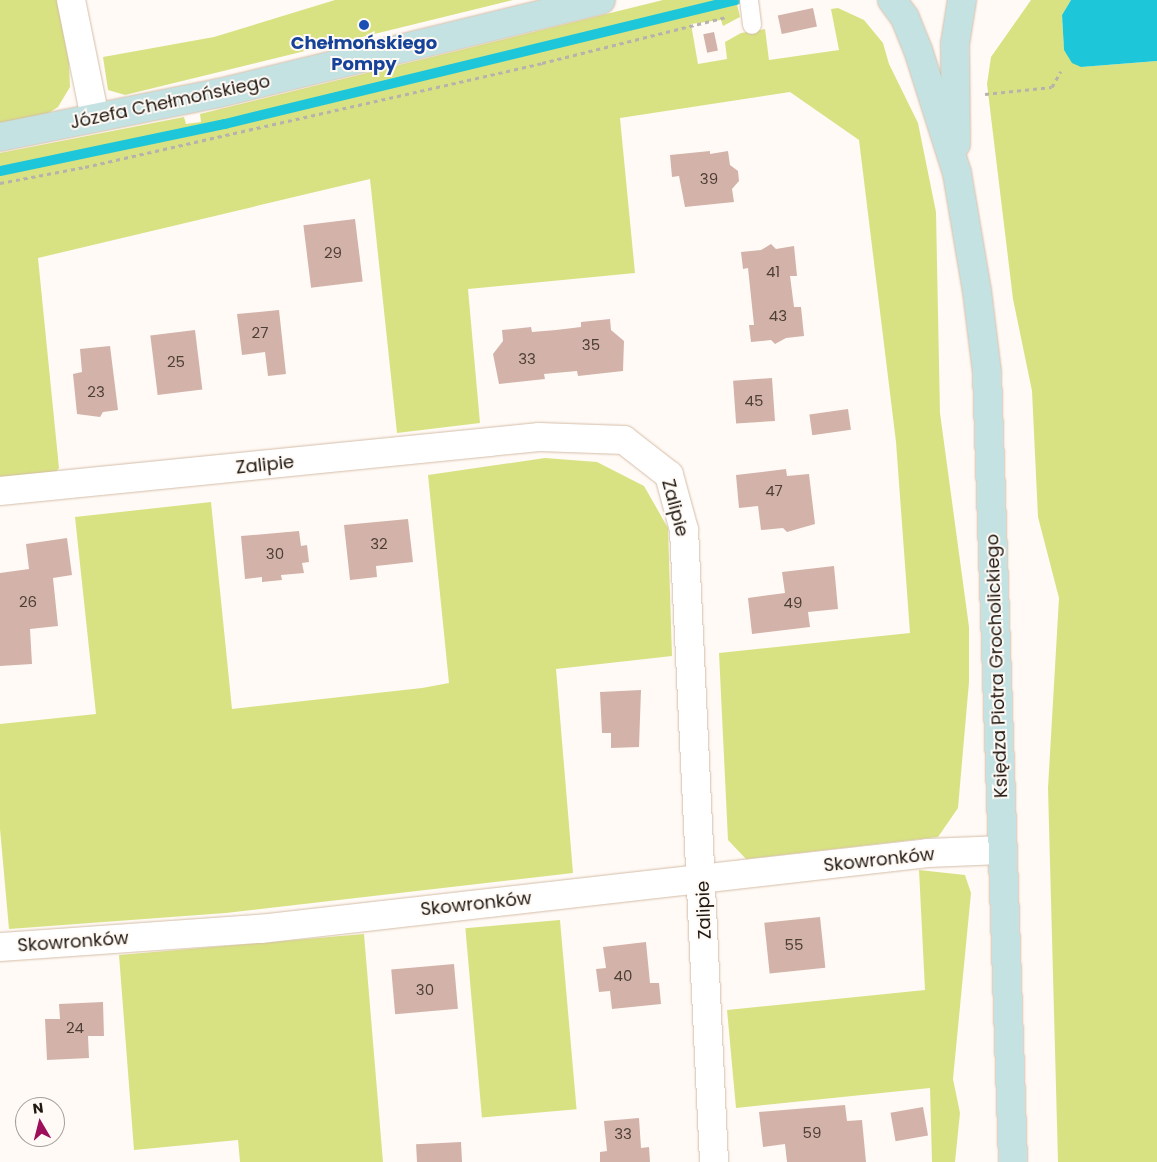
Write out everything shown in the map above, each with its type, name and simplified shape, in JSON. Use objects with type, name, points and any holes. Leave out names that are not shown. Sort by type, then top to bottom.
[{"type":"street","points":[[72,0],[95,118]]},
{"type":"street","name":"Józefa Chełmońskiego","points":[[0,137],[309,73],[600,0]]},
{"type":"street","name":"Księdza Piotra Grocholickiego","points":[[892,0],[905,18],[918,50],[957,173]]},
{"type":"street","name":"Księdza Piotra Grocholickiego","points":[[962,0],[955,44],[954,97],[957,173],[977,291],[987,373],[1013,1162]]},
{"type":"street","name":"Zalipie","points":[[0,491],[539,437],[624,440],[669,475],[684,530],[703,879],[714,1162]]},
{"type":"street","name":"Skowronków","points":[[0,947],[260,929],[703,879],[952,853],[1002,850]]},
{"type":"lane","points":[[749,3],[752,25]]},
{"type":"path","points":[[0,183],[85,167],[542,63],[731,16],[749,3]]},
{"type":"path","points":[[954,97],[1052,87],[1061,71]]},
{"type":"green space","points":[[0,0],[57,0],[69,63],[70,87],[58,107],[44,116],[0,124]]},
{"type":"green space","points":[[335,0],[513,0],[125,95],[108,90],[103,57],[214,37]]},
{"type":"green space","points":[[663,0],[736,0],[740,17],[723,26],[721,20],[691,24],[698,64],[727,59],[725,42],[741,33],[765,29],[769,60],[839,50],[831,9],[838,8],[864,20],[883,43],[889,64],[918,123],[936,212],[940,413],[969,627],[969,682],[958,808],[938,837],[746,859],[728,840],[719,653],[910,633],[896,442],[859,140],[790,92],[620,118],[635,273],[468,289],[480,423],[397,433],[370,179],[38,258],[59,468],[48,482],[0,485],[0,153],[184,117],[186,124],[201,122],[200,114]]},
{"type":"green space","points":[[1031,0],[1071,0],[1062,15],[1064,50],[1081,67],[1157,61],[1157,1162],[1058,1162],[1048,788],[1059,598],[1038,517],[1032,391],[1013,299],[987,84],[991,57]]},
{"type":"green space","points":[[545,458],[597,462],[644,486],[668,528],[672,656],[556,669],[573,873],[226,913],[9,929],[0,829],[0,724],[96,714],[75,517],[211,502],[232,709],[422,688],[449,683],[428,475]]},
{"type":"green space","points":[[919,870],[965,875],[971,893],[953,1079],[960,1113],[955,1162],[932,1162],[930,1088],[736,1108],[727,1010],[925,990]]},
{"type":"green space","points":[[560,920],[577,1109],[482,1118],[465,928]]},
{"type":"green space","points":[[364,934],[383,1162],[240,1162],[238,1140],[134,1150],[119,955]]},
{"type":"water","points":[[1071,0],[1157,0],[1157,61],[1081,67],[1072,63],[1064,50],[1062,15]]},
{"type":"building","points":[[813,8],[817,27],[782,34],[778,15]]},
{"type":"building","points":[[714,32],[718,51],[707,53],[703,34]]},
{"type":"building","points":[[710,151],[710,154],[728,151],[730,165],[738,171],[739,181],[732,189],[734,202],[685,207],[679,176],[672,177],[670,155]]},
{"type":"building","points":[[355,219],[363,282],[311,288],[303,225]]},
{"type":"building","points":[[771,244],[776,249],[794,246],[797,276],[790,276],[794,307],[801,307],[804,336],[786,338],[775,344],[771,340],[751,342],[749,325],[754,325],[748,268],[743,269],[741,252],[761,250]]},
{"type":"building","points":[[279,310],[286,374],[268,376],[265,352],[242,355],[237,314]]},
{"type":"building","points":[[610,319],[611,330],[624,341],[623,371],[578,376],[577,371],[544,374],[545,379],[499,384],[493,354],[503,341],[502,330],[531,327],[532,332],[556,330],[581,327],[581,322]]},
{"type":"building","points":[[195,330],[202,390],[158,395],[150,335]]},
{"type":"building","points":[[110,346],[118,410],[103,412],[100,417],[77,414],[73,374],[82,372],[80,349]]},
{"type":"building","points":[[772,378],[775,421],[736,424],[733,381]]},
{"type":"building","points":[[848,409],[851,430],[812,435],[809,414]]},
{"type":"building","points":[[786,469],[787,476],[809,474],[815,524],[787,532],[783,528],[761,530],[758,506],[739,508],[736,475]]},
{"type":"building","points":[[408,519],[413,562],[376,566],[377,577],[350,580],[344,525]]},
{"type":"building","points":[[299,531],[301,546],[307,545],[309,562],[302,563],[304,573],[281,575],[282,580],[262,582],[262,577],[245,579],[241,536]]},
{"type":"building","points":[[67,538],[72,575],[53,578],[58,626],[30,629],[32,664],[0,666],[0,573],[29,569],[26,544]]},
{"type":"building","points":[[834,566],[838,609],[808,612],[810,627],[752,634],[748,598],[785,593],[782,572]]},
{"type":"building","points":[[641,690],[639,747],[611,748],[611,733],[602,733],[600,692]]},
{"type":"building","points":[[820,917],[825,968],[770,974],[764,923]]},
{"type":"building","points":[[646,942],[650,983],[659,983],[661,1004],[612,1009],[610,991],[599,992],[596,969],[606,968],[603,947]]},
{"type":"building","points":[[454,964],[458,1009],[395,1014],[391,969]]},
{"type":"building","points":[[103,1002],[104,1036],[88,1036],[89,1058],[47,1060],[45,1019],[60,1019],[59,1004]]},
{"type":"building","points":[[845,1105],[847,1121],[862,1120],[866,1162],[787,1162],[785,1144],[763,1147],[759,1112]]},
{"type":"building","points":[[923,1107],[928,1136],[896,1141],[891,1113]]},
{"type":"building","points":[[639,1118],[641,1148],[649,1147],[650,1162],[600,1162],[600,1152],[607,1151],[604,1121]]},
{"type":"building","points":[[461,1142],[462,1162],[417,1162],[416,1144]]},
{"type":"waterway","points":[[0,171],[225,124],[736,0]]},
{"type":"place","name":"Chełmońskiego Pompy","points":[[364,25]]}]
